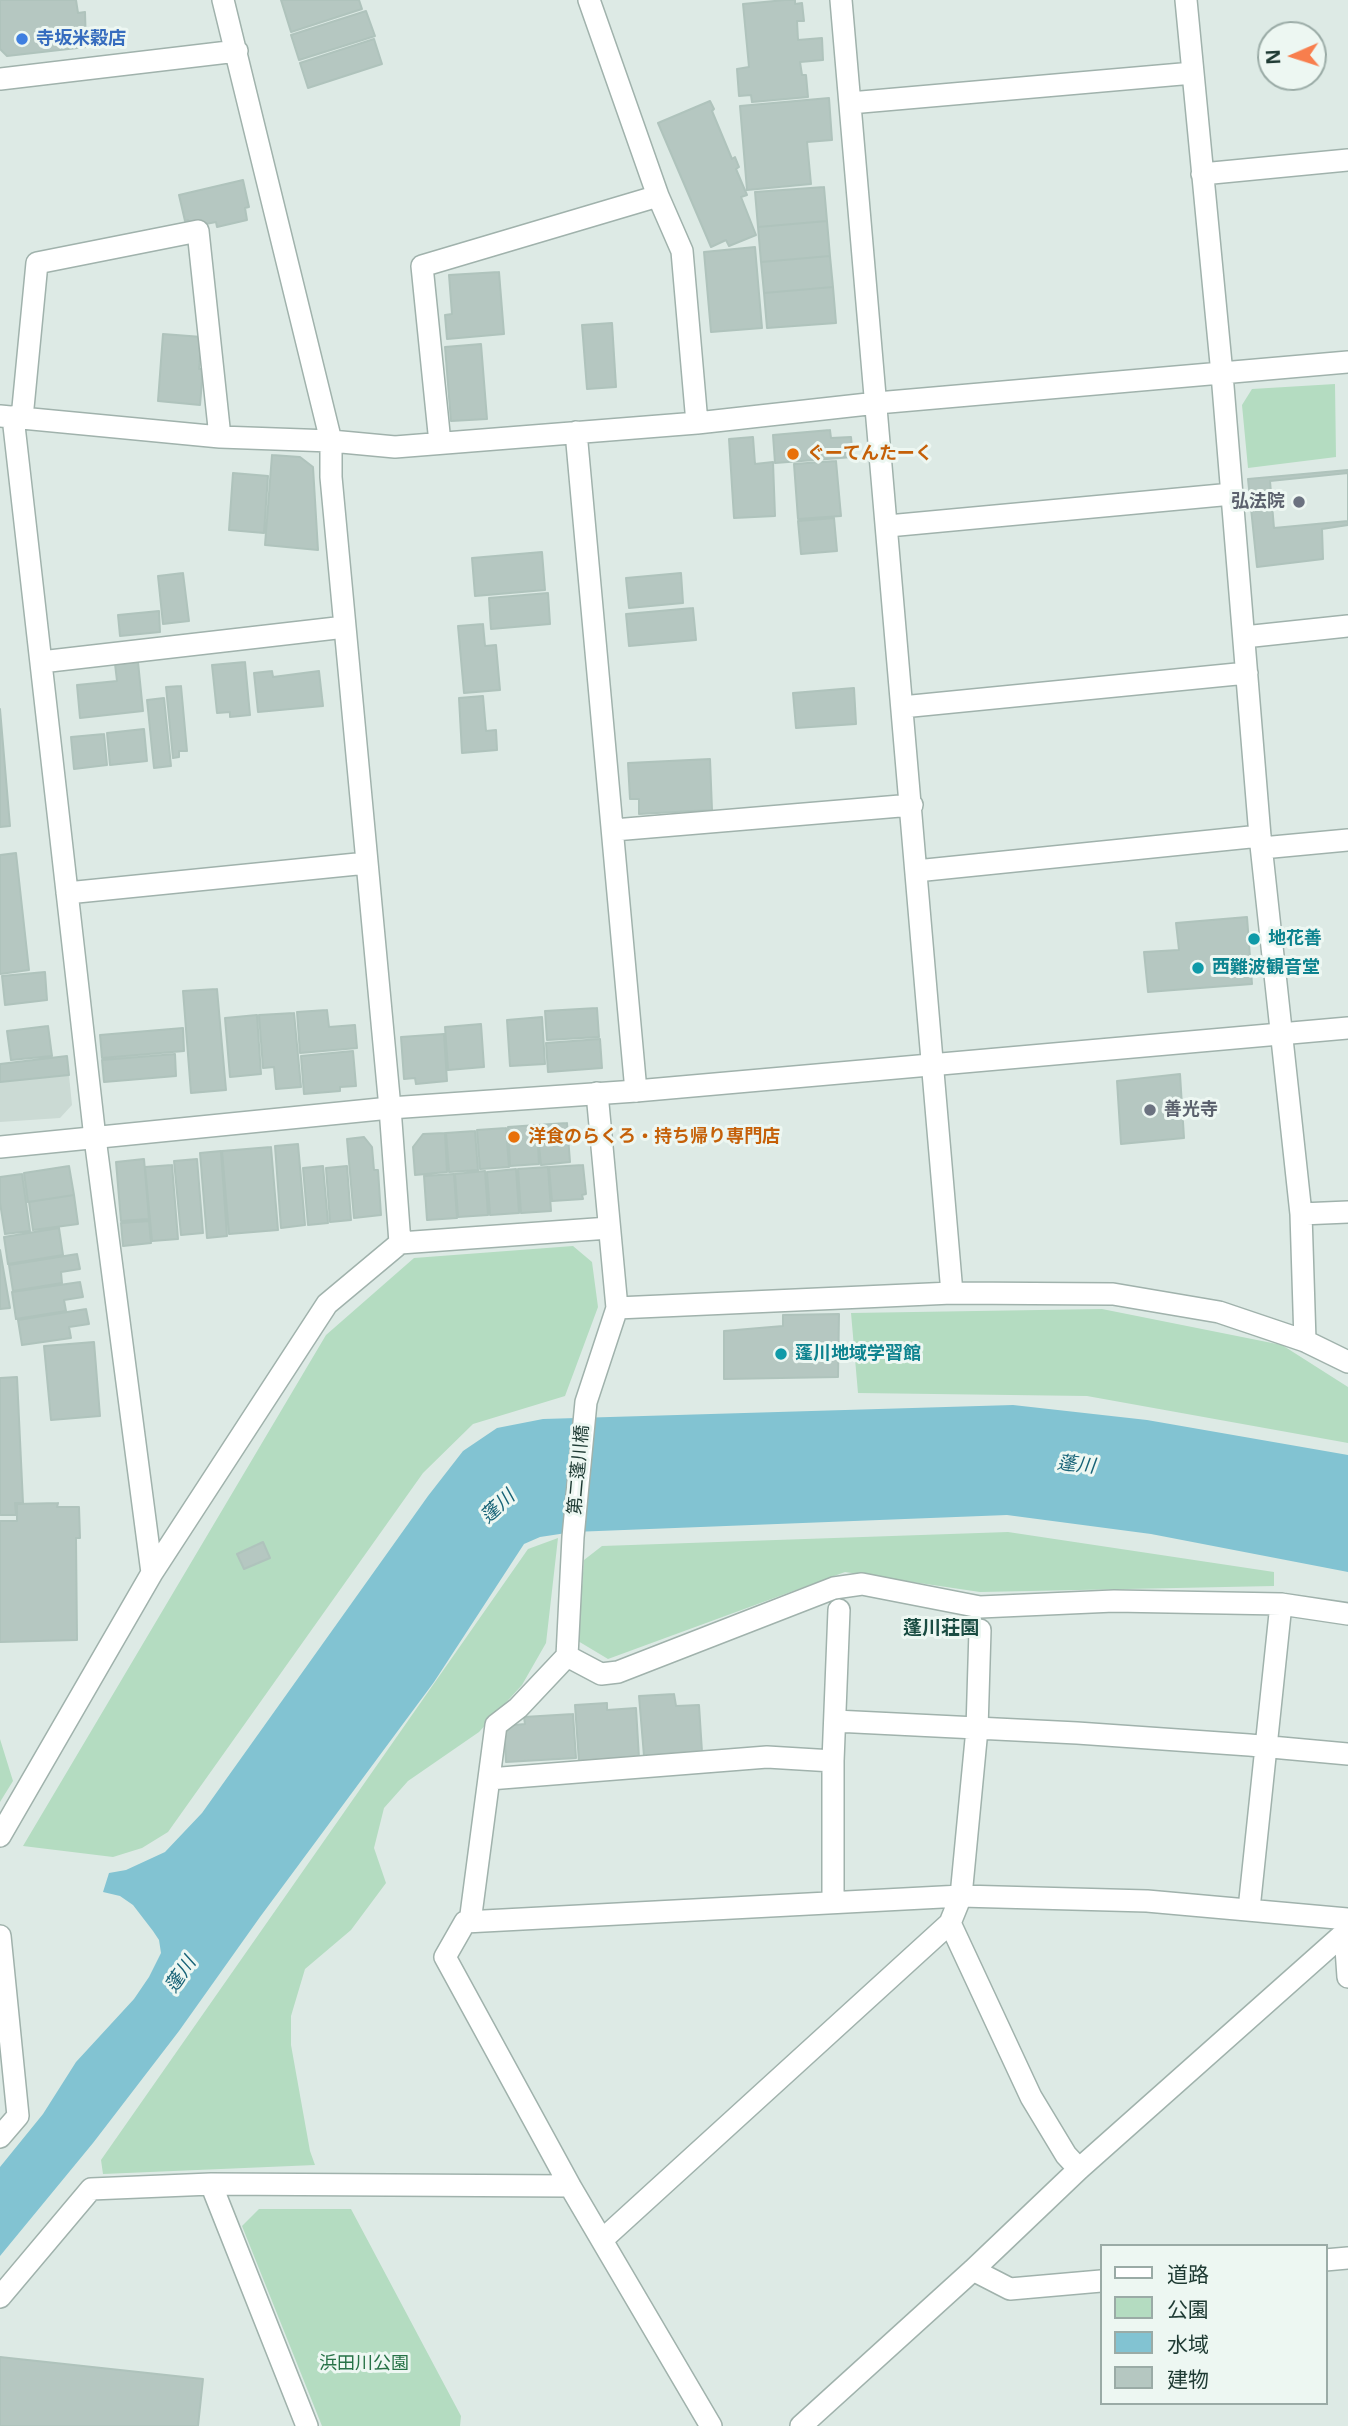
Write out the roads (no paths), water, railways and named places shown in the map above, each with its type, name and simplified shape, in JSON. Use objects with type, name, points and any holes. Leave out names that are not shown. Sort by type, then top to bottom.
[{"type":"street","points":[[223,0],[331,441],[331,477],[390,1108],[400,1243]]},
{"type":"street","points":[[589,0],[658,196],[682,251],[697,423]]},
{"type":"street","points":[[841,0],[953,1293]]},
{"type":"street","points":[[1186,0],[1222,374],[1261,842],[1301,1214],[1305,1340]]},
{"type":"street","points":[[0,79],[237,51]]},
{"type":"street","points":[[850,103],[1193,73]]},
{"type":"street","points":[[1202,174],[1348,160]]},
{"type":"street","points":[[440,443],[422,266],[658,196]]},
{"type":"street","points":[[152,1573],[95,1138],[11,417],[37,263],[198,231],[220,437]]},
{"type":"street","points":[[11,417],[220,437],[331,441],[395,447],[697,423],[877,403],[1348,362]]},
{"type":"street","points":[[576,432],[636,1091]]},
{"type":"street","points":[[888,526],[1232,494]]},
{"type":"street","points":[[1244,637],[1348,626]]},
{"type":"street","points":[[41,662],[345,627]]},
{"type":"street","points":[[902,707],[1247,673]]},
{"type":"street","points":[[614,830],[912,805]]},
{"type":"street","points":[[916,871],[1261,842],[1348,840]]},
{"type":"street","points":[[67,893],[367,863]]},
{"type":"street","points":[[0,1147],[390,1108],[636,1091],[1348,1028]]},
{"type":"street","points":[[597,1093],[617,1308],[953,1293],[1114,1294],[1219,1312],[1305,1340],[1348,1362]]},
{"type":"street","points":[[1301,1214],[1348,1212]]},
{"type":"street","points":[[0,1836],[152,1573],[327,1304],[400,1243],[609,1228]]},
{"type":"street","name":"第二蓬川橋","points":[[567,1657],[573,1537],[586,1402],[617,1308]]},
{"type":"street","points":[[470,1922],[496,1725],[518,1708],[567,1657],[601,1674],[618,1672],[834,1588],[862,1584],[980,1607],[1114,1601],[1281,1604],[1348,1614]]},
{"type":"street","points":[[1249,1909],[1281,1604]]},
{"type":"street","points":[[833,1901],[833,1761],[839,1610]]},
{"type":"street","points":[[602,2240],[950,1923],[961,1896],[977,1729],[980,1630]]},
{"type":"street","points":[[835,1721],[1077,1733],[1348,1755]]},
{"type":"street","points":[[489,1779],[767,1757],[833,1761]]},
{"type":"street","points":[[711,2426],[570,2186],[445,1957],[465,1922],[961,1896],[1147,1900],[1249,1909],[1347,1928]]},
{"type":"street","points":[[950,1923],[1031,2096],[1066,2155],[1079,2169]]},
{"type":"street","points":[[1347,1928],[1348,1976]]},
{"type":"street","points":[[801,2426],[973,2270],[1079,2169],[1347,1928]]},
{"type":"street","points":[[0,1936],[18,2116],[0,2137]]},
{"type":"street","points":[[0,2297],[91,2189],[211,2184],[570,2186]]},
{"type":"street","points":[[211,2184],[307,2426]]},
{"type":"street","points":[[1327,2260],[1348,2258]]},
{"type":"street","points":[[973,2270],[1010,2289],[1100,2281]]},
{"type":"water","name":"蓬川","points":[[1013,1405],[1147,1420],[1348,1455],[1348,1572],[1151,1534],[1007,1515],[573,1532],[540,1537],[524,1544],[434,1682],[179,2031],[93,2143],[0,2256],[0,2167],[43,2114],[76,2062],[134,1999],[161,1953],[159,1940],[133,1905],[120,1896],[103,1892],[109,1873],[126,1870],[165,1852],[202,1813],[463,1451],[497,1428],[543,1419]]},
{"type":"place","name":"寺坂米穀店","points":[[22,39]]},
{"type":"place","name":"ぐーてんたーく","points":[[793,454]]},
{"type":"place","name":"弘法院","points":[[1299,502]]},
{"type":"place","name":"地花善","points":[[1254,939]]},
{"type":"place","name":"西難波観音堂","points":[[1198,968]]},
{"type":"place","name":"善光寺","points":[[1150,1110]]},
{"type":"place","name":"洋食のらくろ・持ち帰り専門店","points":[[514,1137]]},
{"type":"place","name":"蓬川地域学習館","points":[[781,1354]]},
{"type":"district","name":"蓬川荘園","points":[[941,1629]]},
{"type":"park label","name":"浜田川公園","points":[[364,2364]]}]
